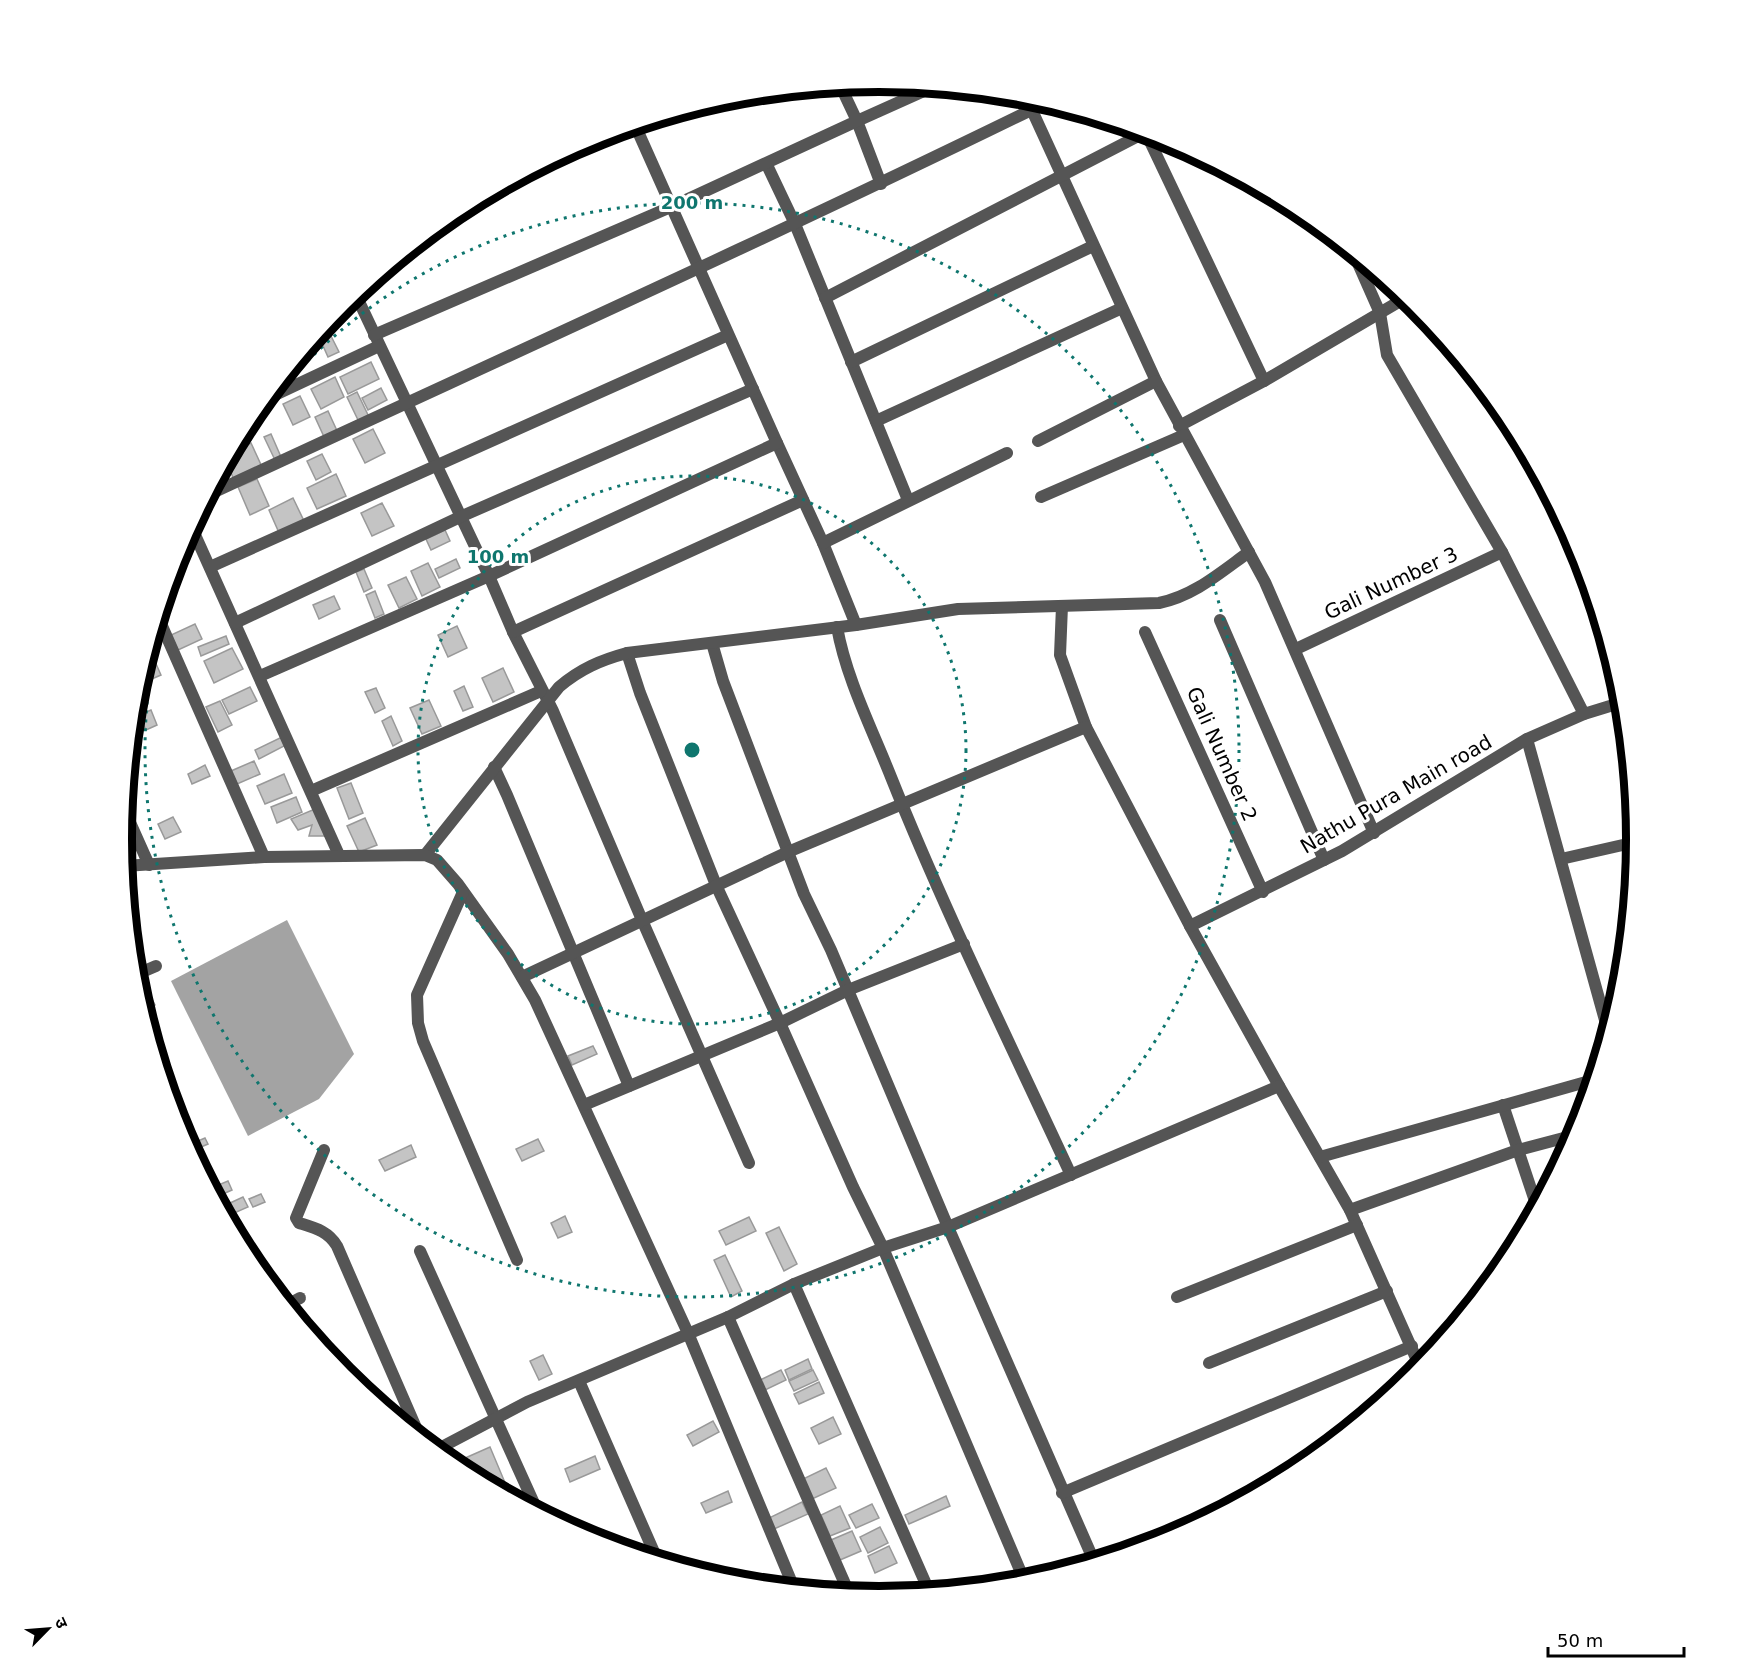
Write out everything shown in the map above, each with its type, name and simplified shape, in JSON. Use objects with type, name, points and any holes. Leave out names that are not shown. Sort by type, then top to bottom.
[{"type":"street","points":[[844,93],[881,184]]},
{"type":"street","points":[[281,391],[377,340],[766,165],[919,93]]},
{"type":"street","points":[[1030,107],[1156,381],[1181,431],[1265,582],[1374,833]]},
{"type":"street","points":[[219,490],[881,184],[1031,110]]},
{"type":"street","points":[[638,131],[823,543],[856,625]]},
{"type":"street","points":[[825,298],[1136,137]]},
{"type":"street","points":[[1151,143],[1264,381]]},
{"type":"street","points":[[766,165],[795,224],[908,500]]},
{"type":"street","points":[[851,362],[1093,246]]},
{"type":"street","points":[[1360,267],[1380,313],[1387,355],[1502,552],[1584,714]]},
{"type":"street","points":[[1041,497],[1181,431],[1399,302]]},
{"type":"street","points":[[358,303],[561,730],[749,1163]]},
{"type":"street","points":[[876,421],[1122,308]]},
{"type":"street","points":[[210,567],[729,335]]},
{"type":"street","points":[[1038,441],[1156,381]]},
{"type":"street","points":[[235,622],[460,518],[753,389]]},
{"type":"street","points":[[260,676],[489,576],[777,443]]},
{"type":"street","points":[[823,543],[1007,453]]},
{"type":"street","points":[[513,632],[803,500]]},
{"type":"street","points":[[196,537],[339,855]]},
{"type":"street","name":"Gali Number 3","points":[[1296,649],[1502,552]]},
{"type":"street","points":[[431,857],[496,771],[550,707],[560,687],[574,674],[600,661],[629,659],[712,643],[837,630],[958,609],[1061,609],[1159,603],[1177,599],[1251,555]]},
{"type":"street","points":[[1061,609],[1060,655],[1086,727],[1191,926],[1350,1210],[1416,1357]]},
{"type":"street","points":[[1220,620],[1324,860]]},
{"type":"street","points":[[163,627],[264,857]]},
{"type":"street","points":[[837,630],[847,665],[902,804],[1071,1176]]},
{"type":"street","name":"Gali Number 2","points":[[1145,632],[1263,892]]},
{"type":"street","points":[[712,643],[723,681],[804,894],[848,990],[1062,1493],[1091,1554]]},
{"type":"street","points":[[629,659],[716,885],[883,1248],[1021,1572]]},
{"type":"street","points":[[311,791],[541,691]]},
{"type":"street","name":"Nathu Pura Main road","points":[[1191,926],[1263,892],[1374,833],[1527,739],[1584,714],[1614,705]]},
{"type":"street","points":[[522,977],[788,852],[1086,727]]},
{"type":"street","points":[[1527,739],[1604,1018]]},
{"type":"street","points":[[496,771],[629,1086]]},
{"type":"street","points":[[132,828],[149,865]]},
{"type":"street","points":[[1561,859],[1626,844]]},
{"type":"street","points":[[133,866],[264,857],[339,855],[431,857],[460,888],[508,954],[535,999],[688,1333],[791,1580]]},
{"type":"street","points":[[460,888],[417,995],[418,1023],[423,1041],[517,1260]]},
{"type":"street","points":[[584,1105],[780,1023],[848,990],[964,944]]},
{"type":"street","points":[[144,971],[156,966]]},
{"type":"street","points":[[1320,1157],[1585,1082]]},
{"type":"street","points":[[444,1446],[527,1402],[728,1317],[794,1284],[883,1248],[948,1227],[1279,1086]]},
{"type":"street","points":[[1503,1105],[1534,1197]]},
{"type":"street","points":[[1350,1210],[1518,1150],[1563,1138]]},
{"type":"street","points":[[324,1150],[296,1218],[299,1223],[323,1231],[332,1238],[337,1246],[414,1423]]},
{"type":"street","points":[[1178,1297],[1357,1225]]},
{"type":"street","points":[[420,1251],[532,1499]]},
{"type":"street","points":[[794,1284],[926,1584]]},
{"type":"street","points":[[1209,1364],[1387,1291]]},
{"type":"street","points":[[293,1302],[300,1298]]},
{"type":"street","points":[[728,1317],[845,1585]]},
{"type":"street","points":[[1062,1493],[1412,1346]]},
{"type":"street","points":[[579,1381],[653,1550]]},
{"type":"shaded area","points":[[287,920],[354,1054],[319,1099],[248,1136],[171,981]]},
{"type":"building","points":[[330,334],[339,352],[328,357],[321,342]]},
{"type":"building","points":[[371,362],[379,379],[348,394],[340,377]]},
{"type":"building","points":[[335,377],[344,397],[321,409],[311,389]]},
{"type":"building","points":[[288,382],[290,387],[281,390]]},
{"type":"building","points":[[381,388],[387,400],[368,410],[362,398]]},
{"type":"building","points":[[357,392],[369,417],[359,422],[347,397]]},
{"type":"building","points":[[300,396],[310,417],[293,425],[283,404]]},
{"type":"building","points":[[328,411],[338,433],[325,439],[315,417]]},
{"type":"building","points":[[373,429],[385,453],[365,463],[353,439]]},
{"type":"building","points":[[271,434],[281,457],[275,460],[264,437]]},
{"type":"building","points":[[251,443],[262,467],[234,480],[230,470],[243,447]]},
{"type":"building","points":[[322,454],[331,472],[316,480],[307,461]]},
{"type":"building","points":[[336,474],[346,496],[317,509],[307,488]]},
{"type":"building","points":[[257,479],[269,506],[250,515],[238,487]]},
{"type":"building","points":[[293,498],[305,523],[280,535],[269,510]]},
{"type":"building","points":[[382,503],[394,526],[372,536],[361,513]]},
{"type":"building","points":[[445,530],[450,541],[431,550],[426,539]]},
{"type":"building","points":[[456,559],[460,568],[439,578],[435,569]]},
{"type":"building","points":[[428,563],[440,587],[422,596],[411,571]]},
{"type":"building","points":[[364,569],[372,588],[364,592],[356,572]]},
{"type":"building","points":[[406,577],[417,599],[399,608],[388,585]]},
{"type":"building","points":[[375,591],[384,614],[375,618],[366,595]]},
{"type":"building","points":[[334,596],[340,609],[319,619],[313,605]]},
{"type":"building","points":[[195,624],[202,639],[178,650],[171,635]]},
{"type":"building","points":[[457,626],[467,648],[448,657],[438,635]]},
{"type":"building","points":[[226,636],[229,644],[201,656],[198,647]]},
{"type":"building","points":[[232,648],[243,669],[214,683],[204,661]]},
{"type":"building","points":[[154,659],[161,675],[149,680]]},
{"type":"building","points":[[503,668],[514,692],[493,702],[482,678]]},
{"type":"building","points":[[464,686],[473,707],[463,711],[454,691]]},
{"type":"building","points":[[250,687],[257,701],[229,714],[222,700]]},
{"type":"building","points":[[376,688],[385,708],[375,713],[365,692]]},
{"type":"building","points":[[429,700],[441,726],[422,734],[410,708]]},
{"type":"building","points":[[220,701],[232,725],[218,732],[206,707]]},
{"type":"building","points":[[151,710],[157,725],[146,730],[141,720],[143,714]]},
{"type":"building","points":[[391,716],[402,741],[393,746],[382,721]]},
{"type":"building","points":[[282,737],[286,745],[259,759],[255,750]]},
{"type":"building","points":[[254,761],[260,774],[237,784],[231,771]]},
{"type":"building","points":[[205,765],[210,776],[192,784],[188,774]]},
{"type":"building","points":[[284,774],[292,793],[265,804],[257,786]]},
{"type":"building","points":[[351,783],[363,813],[349,819],[337,788]]},
{"type":"building","points":[[296,797],[302,812],[277,823],[271,807]]},
{"type":"building","points":[[315,809],[325,836],[309,836],[312,825],[298,830],[291,819]]},
{"type":"building","points":[[173,817],[181,832],[165,839],[158,824]]},
{"type":"building","points":[[365,818],[377,845],[359,852],[347,826]]},
{"type":"building","points":[[152,999],[155,1005],[151,1007],[150,1000]]},
{"type":"building","points":[[593,1046],[597,1054],[572,1065],[568,1056]]},
{"type":"building","points":[[205,1138],[208,1144],[200,1148],[197,1142]]},
{"type":"building","points":[[538,1139],[544,1151],[522,1161],[516,1149]]},
{"type":"building","points":[[411,1145],[416,1157],[385,1171],[379,1160]]},
{"type":"building","points":[[228,1181],[232,1190],[222,1194],[218,1185]]},
{"type":"building","points":[[261,1194],[265,1202],[253,1207],[249,1199]]},
{"type":"building","points":[[243,1197],[248,1207],[233,1214],[228,1204]]},
{"type":"building","points":[[565,1216],[572,1232],[558,1238],[551,1223]]},
{"type":"building","points":[[749,1217],[756,1231],[726,1245],[719,1231]]},
{"type":"building","points":[[779,1227],[797,1264],[784,1271],[766,1233]]},
{"type":"building","points":[[725,1255],[742,1291],[731,1297],[714,1260]]},
{"type":"building","points":[[543,1355],[552,1374],[539,1380],[530,1361]]},
{"type":"building","points":[[808,1359],[812,1369],[789,1380],[785,1370]]},
{"type":"building","points":[[781,1370],[786,1380],[765,1390],[760,1380]]},
{"type":"building","points":[[813,1370],[818,1380],[794,1391],[789,1381]]},
{"type":"building","points":[[819,1382],[824,1393],[799,1404],[794,1394]]},
{"type":"building","points":[[833,1417],[841,1434],[819,1444],[811,1428]]},
{"type":"building","points":[[713,1421],[719,1432],[693,1446],[687,1435]]},
{"type":"building","points":[[490,1447],[506,1485],[505,1485],[463,1459]]},
{"type":"building","points":[[595,1456],[600,1469],[570,1482],[565,1469]]},
{"type":"building","points":[[826,1468],[836,1488],[812,1499],[803,1479]]},
{"type":"building","points":[[728,1491],[732,1502],[706,1513],[701,1503]]},
{"type":"building","points":[[946,1496],[950,1506],[909,1524],[905,1515]]},
{"type":"building","points":[[802,1502],[808,1514],[774,1529],[769,1518]]},
{"type":"building","points":[[872,1504],[879,1518],[856,1528],[849,1515]]},
{"type":"building","points":[[840,1506],[850,1528],[830,1536],[821,1515]]},
{"type":"building","points":[[880,1527],[888,1543],[868,1553],[860,1537]]},
{"type":"building","points":[[852,1531],[861,1551],[840,1560],[831,1540]]},
{"type":"building","points":[[889,1546],[897,1563],[875,1573],[868,1556]]}]
